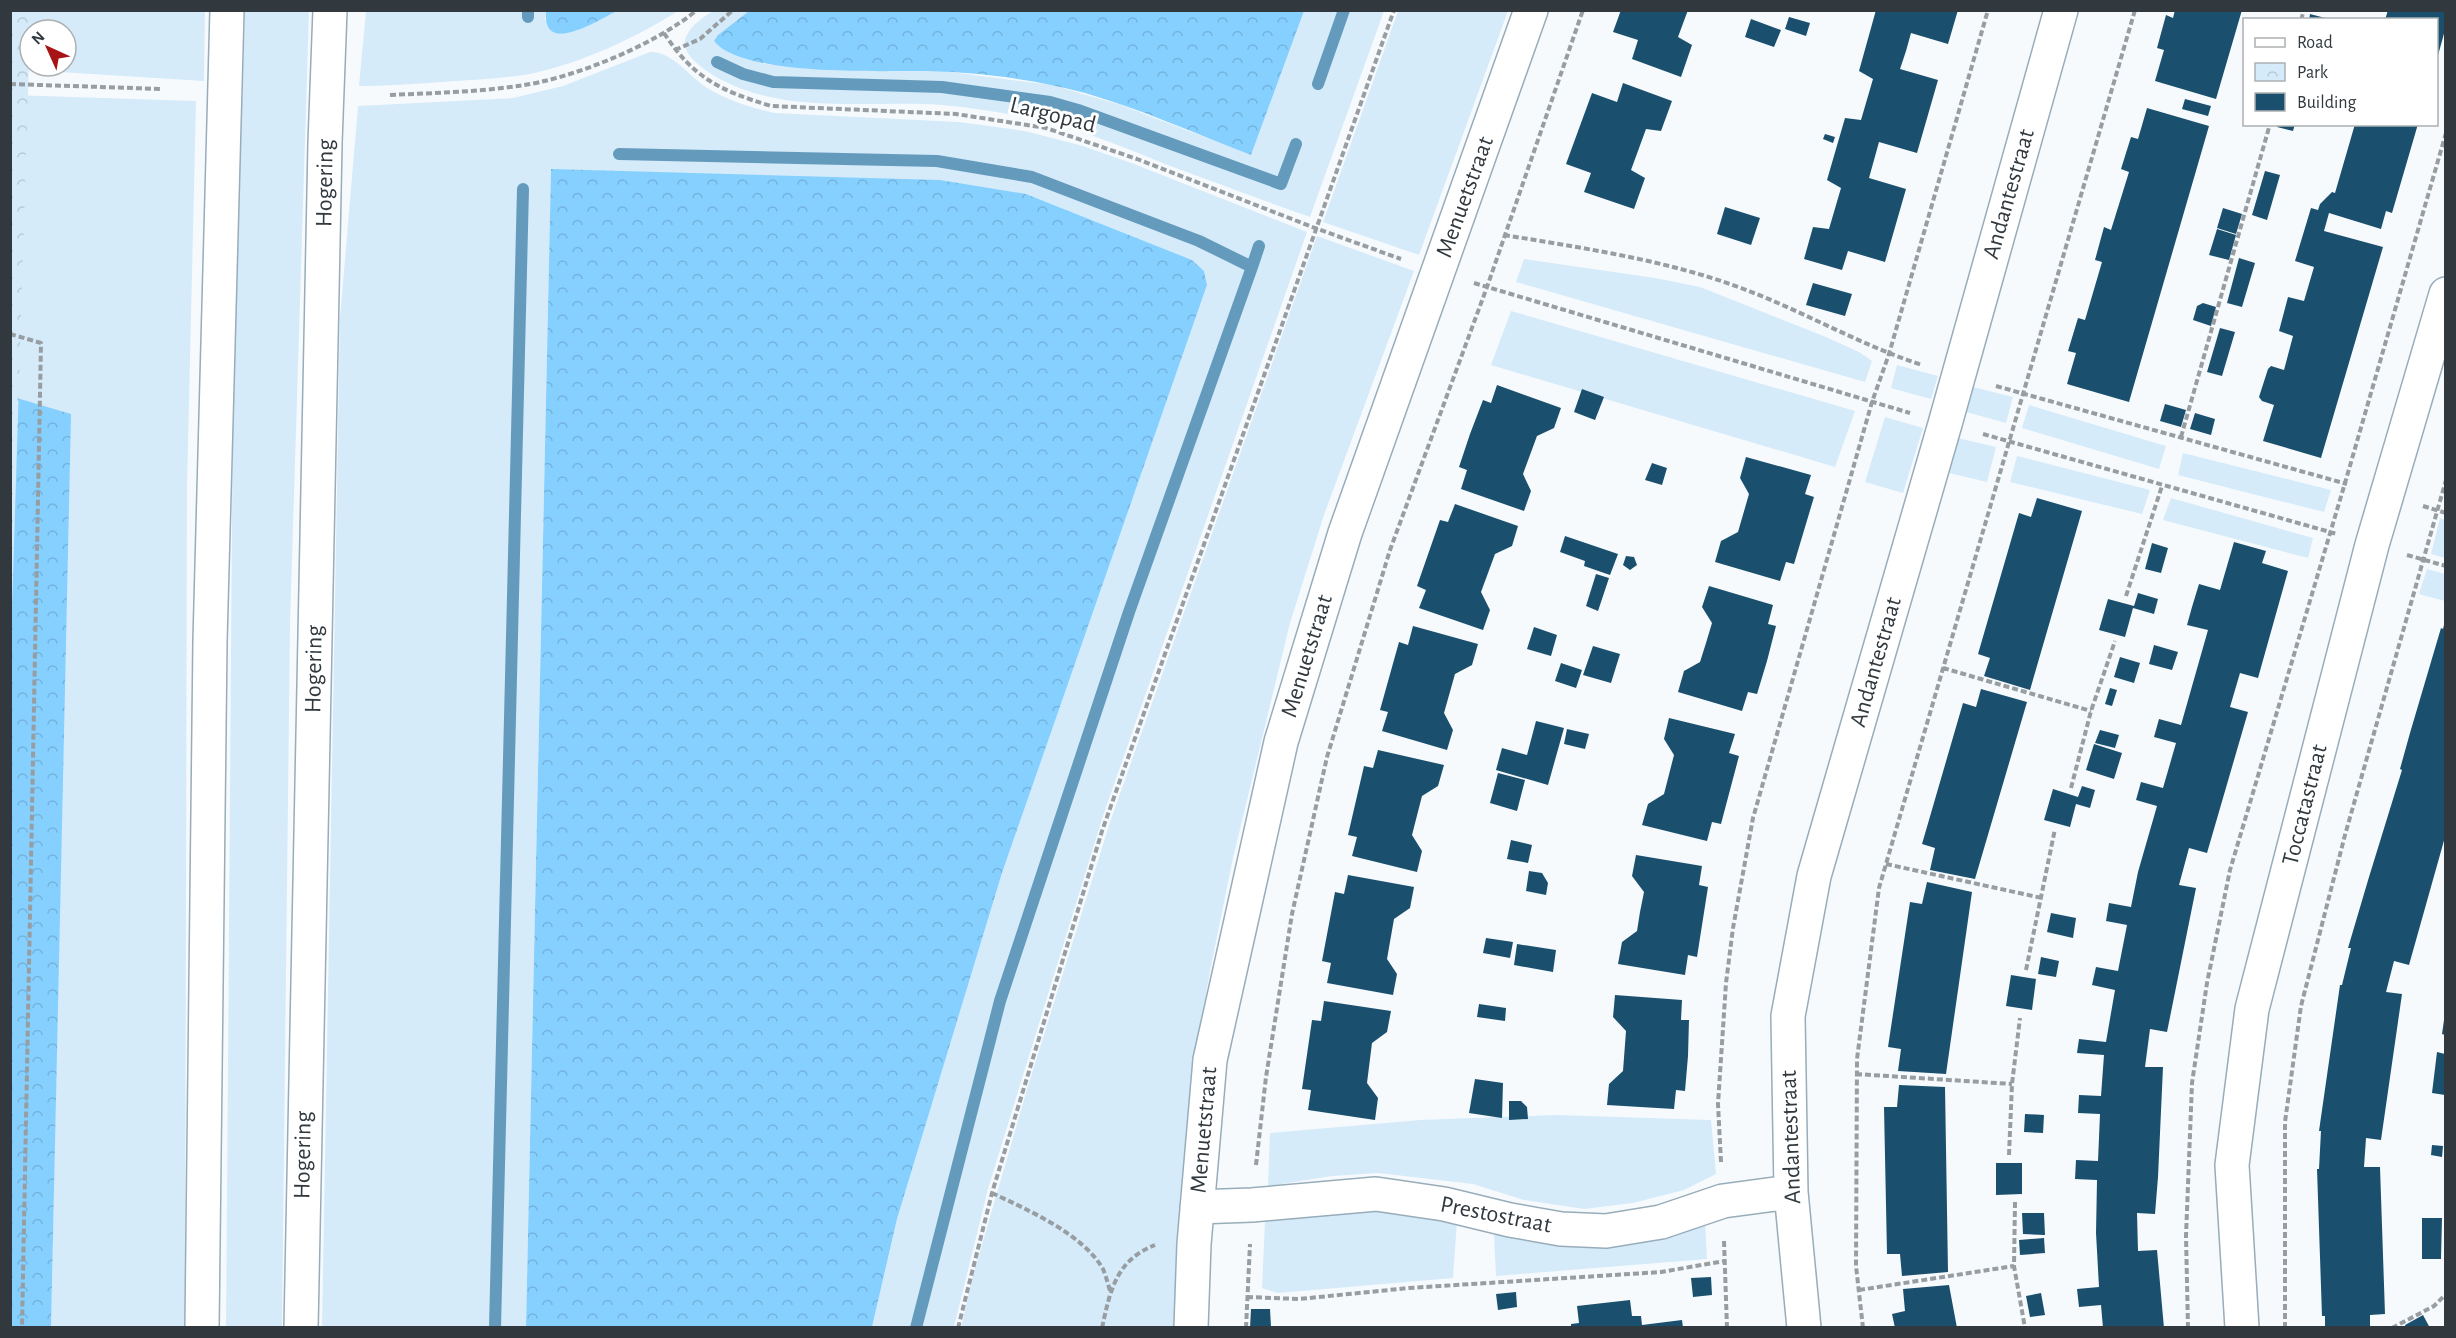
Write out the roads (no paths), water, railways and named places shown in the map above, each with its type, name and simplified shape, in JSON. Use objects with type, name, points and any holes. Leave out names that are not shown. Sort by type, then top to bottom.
[{"type":"main road","points":[[202,1328],[210,641],[227,10]]},
{"type":"main road","name":"Hogering","points":[[301,1328],[325,154],[330,10]]},
{"type":"main road","name":"Menuetstraat","points":[[1191,1328],[1194,1244],[1210,1060],[1281,742],[1345,533],[1531,10]]},
{"type":"main road","name":"Andantestraat","points":[[1804,1328],[1791,1192],[1788,1016],[1814,876],[1942,435],[2061,10]]},
{"type":"main road","name":"Toccatastraat","points":[[2242,1328],[2232,1165],[2252,1009],[2372,544],[2445,294]]},
{"type":"main road","name":"Prestostraat","points":[[1197,1207],[1252,1205],[1376,1194],[1444,1204],[1510,1220],[1561,1229],[1606,1231],[1662,1221],[1723,1201],[1791,1192]]},
{"type":"waterway","points":[[528,10],[528,17]]},
{"type":"waterway","points":[[1318,84],[1344,10]]},
{"type":"waterway","points":[[717,62],[743,74],[773,82],[942,87],[1050,102],[1078,110],[1281,184],[1296,144]]},
{"type":"waterway","points":[[619,154],[937,161],[1032,177],[1199,241],[1252,267],[1129,612],[1000,1001],[916,1328]]},
{"type":"waterway","points":[[495,1328],[523,189]]},
{"type":"waterway","points":[[1252,267],[1259,246]]}]
